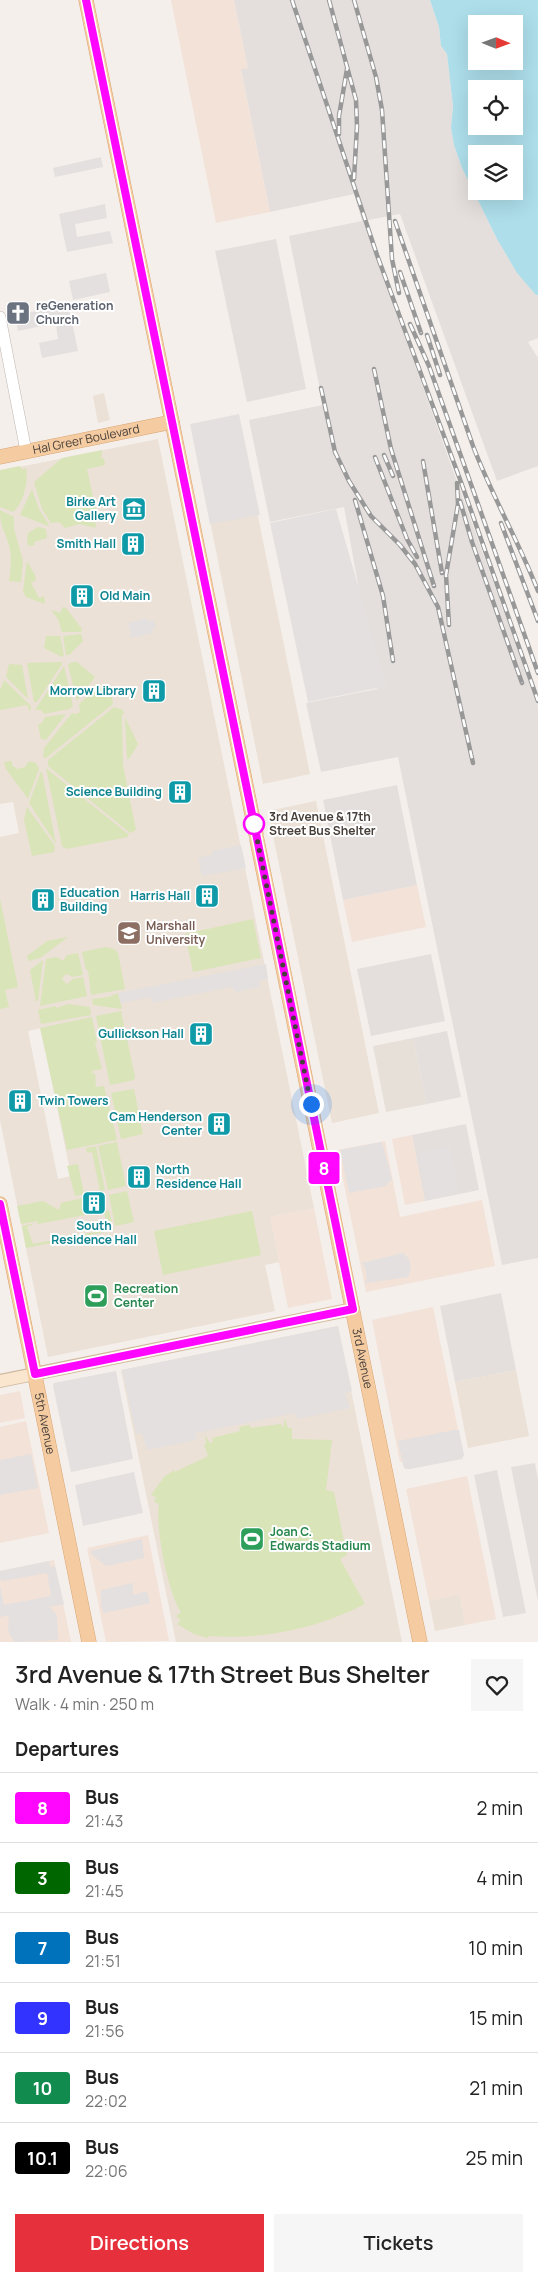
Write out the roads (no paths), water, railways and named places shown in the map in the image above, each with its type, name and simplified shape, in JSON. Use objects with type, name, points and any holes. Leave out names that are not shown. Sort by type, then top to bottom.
[{"type":"main road","name":"3rd Avenue","points":[[86,0],[420,1642]]},
{"type":"main road","name":"Hal Greer Boulevard","points":[[0,457],[172,422]]},
{"type":"main road","name":"5th Avenue","points":[[0,1204],[89,1642]]},
{"type":"main road","points":[[0,1381],[353,1309]]},
{"type":"street","points":[[0,317],[26,451]]},
{"type":"water","points":[[430,0],[538,0],[538,295],[517,273],[497,239],[478,200],[523,200],[523,145],[468,145],[468,180],[454,145],[451,128],[453,106],[447,54],[441,46],[439,27]]},
{"type":"railway","points":[[292,0],[377,255],[461,482],[538,701]]},
{"type":"railway","points":[[329,0],[356,100],[357,126],[354,179]]},
{"type":"railway","points":[[354,0],[376,77],[382,110],[392,259],[399,293]]},
{"type":"railway","points":[[339,134],[339,116],[347,69]]},
{"type":"railway","points":[[395,221],[473,446],[538,591]]},
{"type":"railway","points":[[400,272],[421,333]]},
{"type":"railway","points":[[410,324],[429,366],[538,673]]},
{"type":"railway","points":[[427,335],[440,375]]},
{"type":"railway","points":[[374,369],[391,449],[434,586]]},
{"type":"railway","points":[[321,388],[335,452],[349,481],[371,516],[400,545],[415,564],[438,607],[473,763]]},
{"type":"railway","points":[[384,455],[393,476]]},
{"type":"railway","points":[[375,457],[407,539],[417,557]]},
{"type":"railway","points":[[423,461],[442,573]]},
{"type":"railway","points":[[449,625],[446,575],[458,504],[457,483]]},
{"type":"railway","points":[[355,500],[383,596],[393,661]]},
{"type":"railway","points":[[460,501],[472,542],[522,683]]},
{"type":"railway","points":[[501,523],[538,621]]},
{"type":"place","name":"reGeneration Church","points":[[18,313]]},
{"type":"place","name":"Birke Art Gallery","points":[[134,509]]},
{"type":"place","name":"Smith Hall","points":[[133,544]]},
{"type":"place","name":"Old Main","points":[[82,596]]},
{"type":"place","name":"Morrow Library","points":[[154,691]]},
{"type":"place","name":"Science Building","points":[[180,792]]},
{"type":"place","name":"3rd Avenue & 17th Street Bus Shelter","points":[[254,824]]},
{"type":"place","name":"Harris Hall","points":[[207,896]]},
{"type":"place","name":"Education Building","points":[[43,900]]},
{"type":"place","name":"Marshall University","points":[[129,933]]},
{"type":"place","name":"Gullickson Hall","points":[[201,1034]]},
{"type":"place","name":"Twin Towers","points":[[20,1101]]},
{"type":"place","name":"Cam Henderson Center","points":[[219,1124]]},
{"type":"place","name":"North Residence Hall","points":[[139,1177]]},
{"type":"place","name":"South Residence Hall","points":[[94,1203]]},
{"type":"place","name":"Recreation Center","points":[[96,1296]]},
{"type":"place","name":"Joan C. Edwards Stadium","points":[[252,1539]]}]
